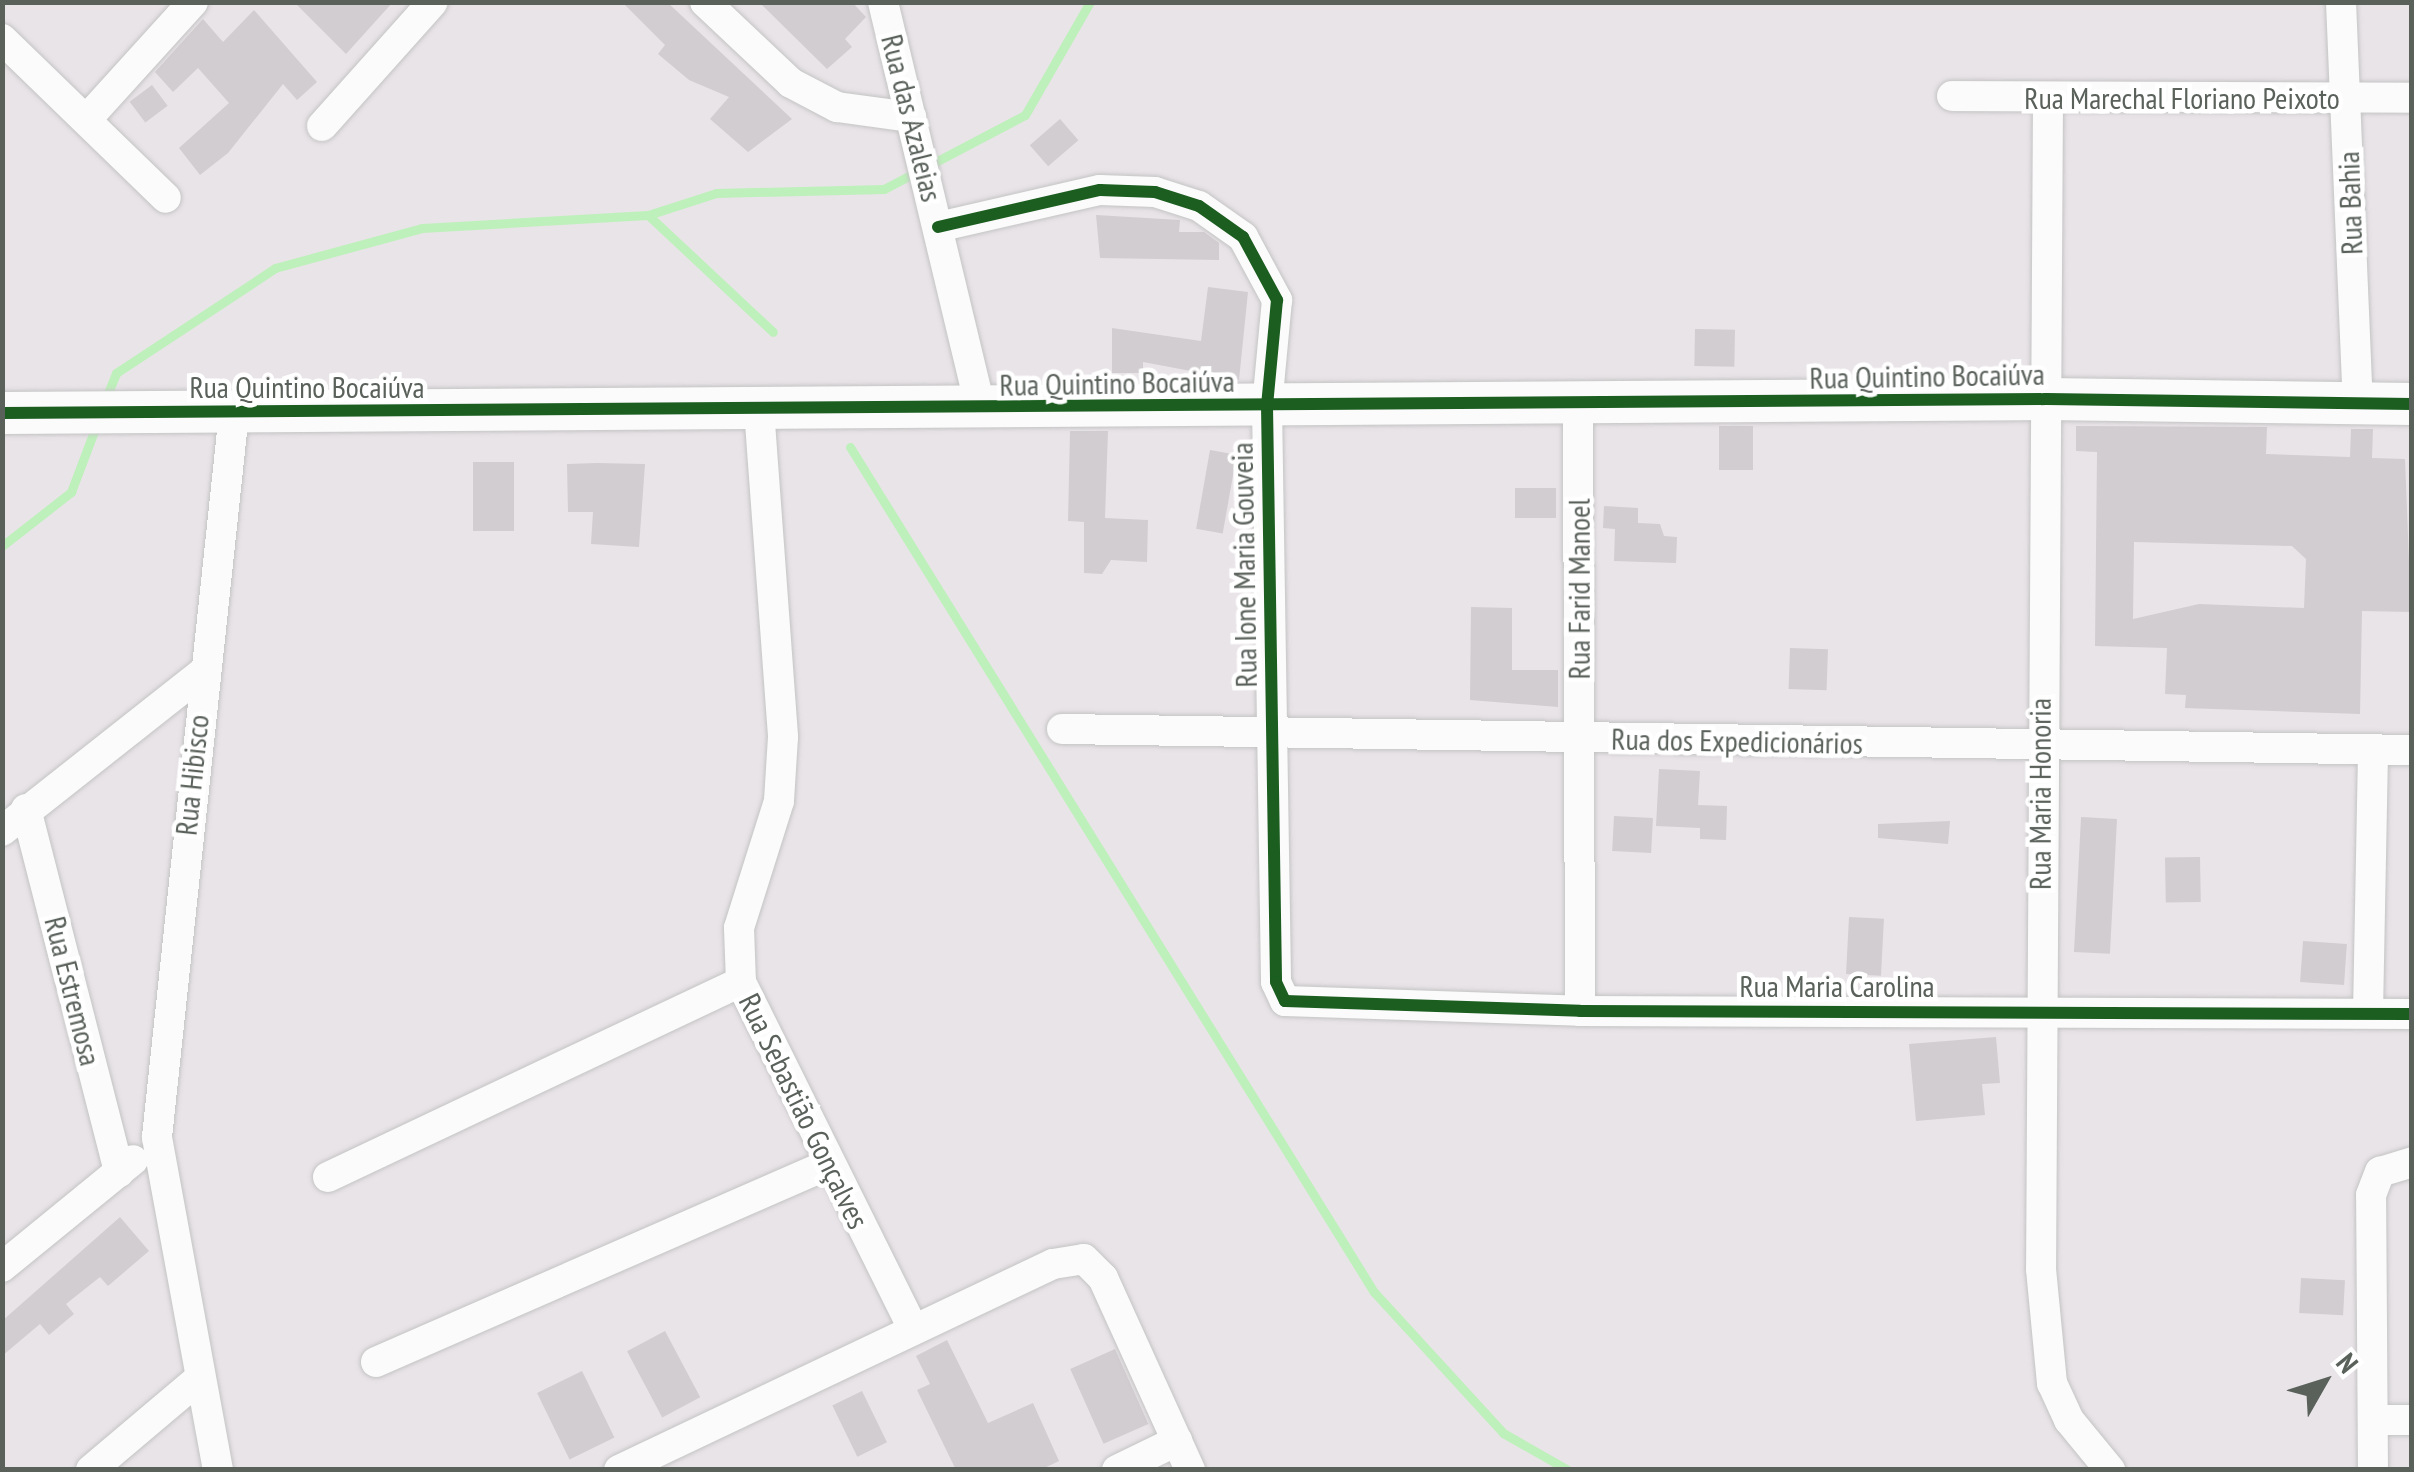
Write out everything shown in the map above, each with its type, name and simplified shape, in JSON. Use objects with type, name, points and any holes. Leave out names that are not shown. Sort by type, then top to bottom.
[{"type":"street","points":[[86,120],[193,2]]},
{"type":"street","points":[[322,126],[433,2]]},
{"type":"street","points":[[705,2],[791,82],[837,107],[913,128]]},
{"type":"street","name":"Rua das Azaleias","points":[[883,2],[981,410]]},
{"type":"street","name":"Rua Bahia","points":[[2340,2],[2358,403]]},
{"type":"street","points":[[2,39],[166,198]]},
{"type":"street","name":"Rua Marechal Floriano Peixoto","points":[[1952,96],[2048,100],[2412,98]]},
{"type":"street","name":"Rua Maria Honoria","points":[[2048,100],[2040,748],[2041,1269],[2052,1383],[2069,1420],[2110,1470]]},
{"type":"street","name":"Rua Ione Maria Gouveia","points":[[938,227],[1100,190],[1155,192],[1199,206],[1243,236],[1277,300],[1267,406],[1276,982]]},
{"type":"street","name":"Rua Quintino Bocaiúva","points":[[2,413],[1578,407],[2046,399],[2412,404]]},
{"type":"street","name":"Rua Farid Manoel","points":[[1578,407],[1580,1011]]},
{"type":"street","name":"Rua Sebastião Gonçalves","points":[[760,408],[783,736],[779,801],[739,928],[741,982],[913,1329]]},
{"type":"street","name":"Rua Hibisco","points":[[218,1470],[157,1138],[202,672],[234,413]]},
{"type":"street","points":[[2,830],[202,672]]},
{"type":"street","name":"Rua dos Expedicionários","points":[[1062,729],[1271,737],[1579,737],[2040,748],[2412,750]]},
{"type":"street","points":[[2368,1013],[2373,750]]},
{"type":"street","name":"Rua Estremosa","points":[[26,809],[119,1172]]},
{"type":"street","points":[[328,1178],[741,982]]},
{"type":"street","name":"Rua Maria Carolina","points":[[1276,982],[1285,1001],[1305,1007],[2412,1014]]},
{"type":"street","points":[[2,1267],[157,1138]]},
{"type":"street","points":[[2373,1470],[2371,1196],[2380,1172],[2412,1162]]},
{"type":"street","points":[[376,1362],[828,1164]]},
{"type":"street","points":[[620,1470],[1053,1264],[1084,1259],[1103,1278],[1190,1470]]},
{"type":"street","points":[[91,1470],[200,1378]]},
{"type":"street","points":[[2373,1420],[2412,1420]]},
{"type":"street","points":[[1118,1470],[1177,1441]]},
{"type":"building","points":[[294,2],[393,2],[346,54]]},
{"type":"building","points":[[622,2],[667,2],[792,119],[748,152],[710,119],[729,97],[689,80],[658,54],[665,45]]},
{"type":"building","points":[[759,2],[852,2],[866,17],[845,39],[852,47],[827,69]]},
{"type":"building","points":[[254,10],[317,82],[297,100],[283,84],[228,153],[200,175],[179,148],[229,103],[198,68],[173,92],[155,72],[203,19],[223,42]]},
{"type":"building","points":[[152,85],[168,106],[145,123],[130,102]]},
{"type":"building","points":[[1060,119],[1078,140],[1048,166],[1030,145]]},
{"type":"building","points":[[1096,215],[1180,220],[1179,232],[1204,232],[1219,243],[1219,260],[1100,258]]},
{"type":"building","points":[[1208,287],[1248,292],[1239,380],[1143,362],[1143,373],[1112,373],[1112,328],[1201,341]]},
{"type":"building","points":[[1695,329],[1735,330],[1734,367],[1694,366]]},
{"type":"building","points":[[1719,426],[1753,426],[1753,470],[1719,470]]},
{"type":"building","points":[[2076,426],[2267,427],[2266,454],[2350,457],[2351,429],[2373,429],[2372,458],[2405,459],[2411,612],[2362,611],[2360,714],[2185,708],[2186,695],[2165,694],[2167,648],[2095,646],[2097,452],[2076,451]],"holes":[[[2134,542],[2292,546],[2306,559],[2304,608],[2199,604],[2133,619]]]},
{"type":"building","points":[[1070,431],[1108,431],[1105,518],[1148,520],[1147,562],[1111,560],[1102,574],[1084,573],[1084,522],[1068,521]]},
{"type":"building","points":[[1210,450],[1237,455],[1223,533],[1196,529]]},
{"type":"building","points":[[473,462],[514,462],[514,531],[473,531]]},
{"type":"building","points":[[567,464],[645,464],[639,547],[591,544],[593,512],[568,512]]},
{"type":"building","points":[[1515,488],[1556,488],[1556,518],[1515,518]]},
{"type":"building","points":[[1604,506],[1638,508],[1638,523],[1660,524],[1664,536],[1677,537],[1676,563],[1614,561],[1615,529],[1603,528]]},
{"type":"building","points":[[1471,607],[1512,608],[1512,670],[1558,670],[1558,707],[1470,700]]},
{"type":"building","points":[[1790,648],[1828,649],[1827,690],[1789,689]]},
{"type":"building","points":[[1659,769],[1700,771],[1698,805],[1727,806],[1726,840],[1700,839],[1700,828],[1656,826]]},
{"type":"building","points":[[1614,816],[1653,818],[1651,853],[1612,851]]},
{"type":"building","points":[[2081,817],[2117,819],[2110,954],[2074,952]]},
{"type":"building","points":[[1950,821],[1948,844],[1878,838],[1878,824]]},
{"type":"building","points":[[2200,857],[2201,902],[2166,903],[2165,858]]},
{"type":"building","points":[[1849,917],[1884,919],[1881,976],[1846,974]]},
{"type":"building","points":[[2303,941],[2347,944],[2344,985],[2300,982]]},
{"type":"building","points":[[1996,1037],[2000,1083],[1982,1084],[1985,1115],[1916,1121],[1909,1044]]},
{"type":"building","points":[[120,1217],[149,1251],[108,1286],[100,1277],[66,1304],[74,1314],[49,1335],[40,1324],[2,1356],[2,1321]]},
{"type":"building","points":[[2301,1278],[2345,1280],[2343,1315],[2299,1313]]},
{"type":"building","points":[[665,1331],[700,1397],[662,1417],[627,1351]]},
{"type":"building","points":[[947,1340],[988,1423],[1033,1403],[1059,1461],[1040,1470],[956,1470],[917,1390],[930,1384],[916,1356]]},
{"type":"building","points":[[1115,1349],[1148,1424],[1104,1444],[1070,1369]]},
{"type":"building","points":[[582,1371],[614,1438],[569,1459],[537,1393]]},
{"type":"building","points":[[862,1391],[887,1442],[857,1457],[832,1405]]},
{"type":"waterway","points":[[106,398],[116,373],[275,268],[422,228],[648,215],[716,193],[884,189],[1025,115],[1090,2]]},
{"type":"waterway","points":[[648,215],[773,332]]},
{"type":"waterway","points":[[2,546],[71,492],[96,426]]},
{"type":"waterway","points":[[850,447],[1374,1292],[1503,1433],[1568,1470]]},
{"type":"cycle path","points":[[938,227],[1100,190],[1155,192],[1199,206],[1243,237],[1277,300],[1267,406],[1276,982],[1285,1001],[1580,1011],[2412,1014]]},
{"type":"cycle path","points":[[2,413],[2046,399],[2412,404]]}]
